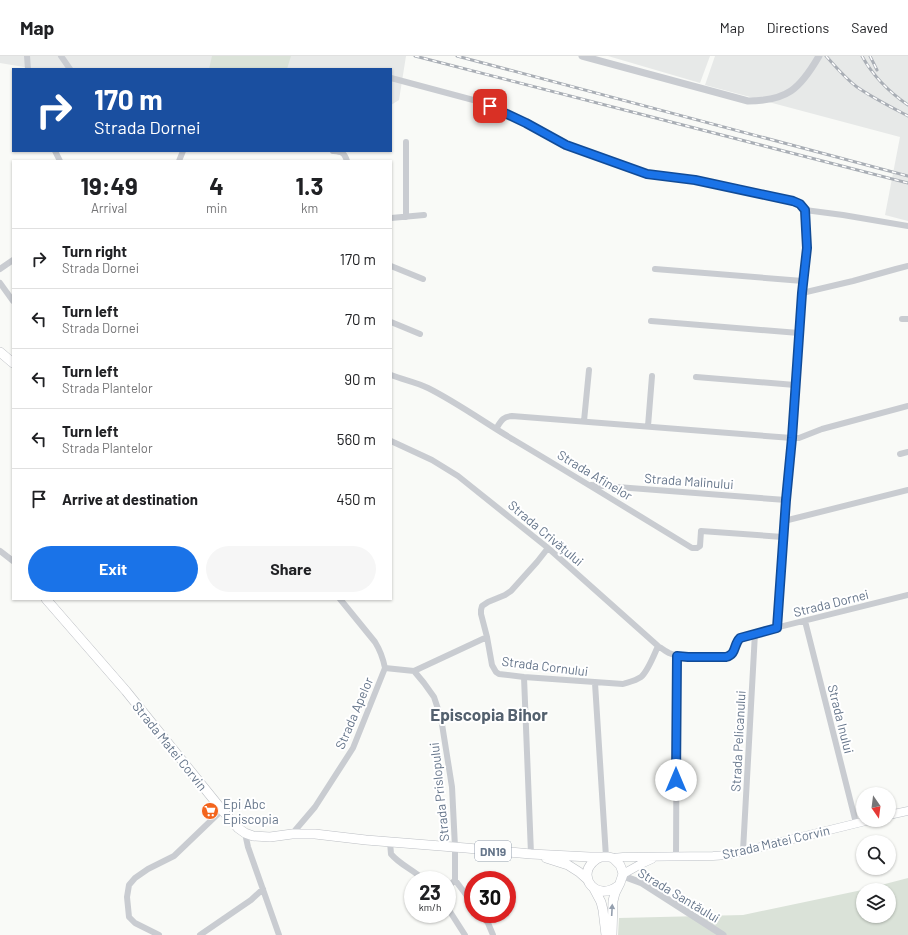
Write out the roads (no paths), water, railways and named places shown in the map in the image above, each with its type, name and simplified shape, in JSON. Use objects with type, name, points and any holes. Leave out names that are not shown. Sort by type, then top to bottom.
[{"type":"main road","points":[[0,352],[12,362]]},
{"type":"main road","name":"Strada Matei Corvin","points":[[47,600],[126,691],[222,810],[238,828],[253,836],[270,837],[292,834],[315,834],[366,840],[533,854],[657,858],[719,856],[856,823]]},
{"type":"main road","points":[[896,814],[908,811]]},
{"type":"main road","name":"Strada Matei Corvin","points":[[533,854],[568,865],[579,872],[591,883]]},
{"type":"main road","points":[[591,883],[587,875],[593,862],[607,857],[620,865],[623,875],[613,901],[612,935]]},
{"type":"main road","name":"Strada Matei Corvin","points":[[623,875],[641,864],[657,858]]},
{"type":"main road","name":"DN19","points":[[591,883],[596,890],[606,892],[611,891],[618,886]]},
{"type":"main road","name":"DN19","points":[[591,883],[603,910],[606,935]]},
{"type":"street","points":[[60,56],[69,68]]},
{"type":"street","points":[[582,56],[748,101],[772,99],[782,96],[794,89],[805,79],[819,56]]},
{"type":"street","points":[[26,57],[28,68]]},
{"type":"street","points":[[392,78],[477,101],[502,111],[566,145],[647,174],[695,180],[793,201],[800,204],[805,210],[807,248],[802,293],[777,628]]},
{"type":"street","points":[[406,142],[406,217]]},
{"type":"street","points":[[805,210],[908,226]]},
{"type":"street","points":[[392,218],[424,215]]},
{"type":"street","points":[[0,269],[12,261]]},
{"type":"street","points":[[392,266],[423,279]]},
{"type":"street","points":[[802,293],[908,266]]},
{"type":"street","points":[[656,269],[803,281]]},
{"type":"street","points":[[0,283],[12,300]]},
{"type":"street","points":[[651,320],[799,333]]},
{"type":"street","points":[[392,322],[420,334]]},
{"type":"street","points":[[584,421],[589,370]]},
{"type":"street","name":"Strada Afinelor","points":[[392,375],[429,388],[692,548],[697,548],[700,546],[700,531],[783,537]]},
{"type":"street","points":[[648,426],[652,376]]},
{"type":"street","points":[[696,376],[796,385]]},
{"type":"street","points":[[496,429],[503,418],[512,416],[799,438],[822,429],[908,406]]},
{"type":"street","name":"Strada Crivățului","points":[[392,441],[432,460],[458,476],[548,548],[658,646],[668,653],[677,656]]},
{"type":"street","points":[[900,454],[908,452]]},
{"type":"street","name":"Strada Malinului","points":[[590,485],[786,500]]},
{"type":"street","points":[[784,521],[908,490]]},
{"type":"street","name":"Strada Cornului","points":[[548,548],[511,591],[482,606],[481,614],[487,636],[492,665],[496,672],[499,674],[524,677],[623,684],[632,682],[642,676],[658,646]]},
{"type":"street","points":[[0,551],[12,560]]},
{"type":"street","name":"Strada Dornei","points":[[677,656],[731,656],[734,652],[737,640],[740,638],[908,595]]},
{"type":"street","name":"Strada Apelor","points":[[292,834],[315,807],[353,748],[385,668],[383,656],[379,648],[341,600]]},
{"type":"street","name":"Strada Inului","points":[[805,621],[856,823]]},
{"type":"street","name":"Strada Pelicanului","points":[[743,851],[755,633]]},
{"type":"street","points":[[385,668],[414,671],[487,636]]},
{"type":"street","points":[[676,857],[677,656]]},
{"type":"street","name":"Strada Prislopului","points":[[414,671],[434,697],[441,718],[452,787],[455,871]]},
{"type":"street","points":[[524,677],[533,854]]},
{"type":"street","points":[[595,683],[607,857]]},
{"type":"street","points":[[159,935],[135,923],[129,917],[127,897],[128,885],[148,869],[174,856],[222,810]]},
{"type":"street","points":[[245,833],[248,847],[279,935]]},
{"type":"street","points":[[390,842],[391,854],[395,859],[413,871]]},
{"type":"street","name":"Strada Santăului","points":[[623,875],[646,885],[723,935]]},
{"type":"street","points":[[456,881],[464,892]]},
{"type":"street","points":[[200,935],[251,900],[263,889]]},
{"type":"street","points":[[456,921],[465,935]]},
{"type":"street","points":[[488,923],[493,935]]},
{"type":"railway","points":[[415,56],[908,183]]},
{"type":"railway","points":[[457,56],[908,176]]},
{"type":"railway","points":[[826,56],[857,87],[908,116]]},
{"type":"railway","points":[[862,56],[882,83],[894,95],[908,105]]},
{"type":"railway","points":[[870,56],[877,70]]},
{"type":"place","name":"Epi Abc Episcopia","points":[[210,811]]},
{"type":"district","name":"Episcopia Bihor","points":[[489,714]]}]
